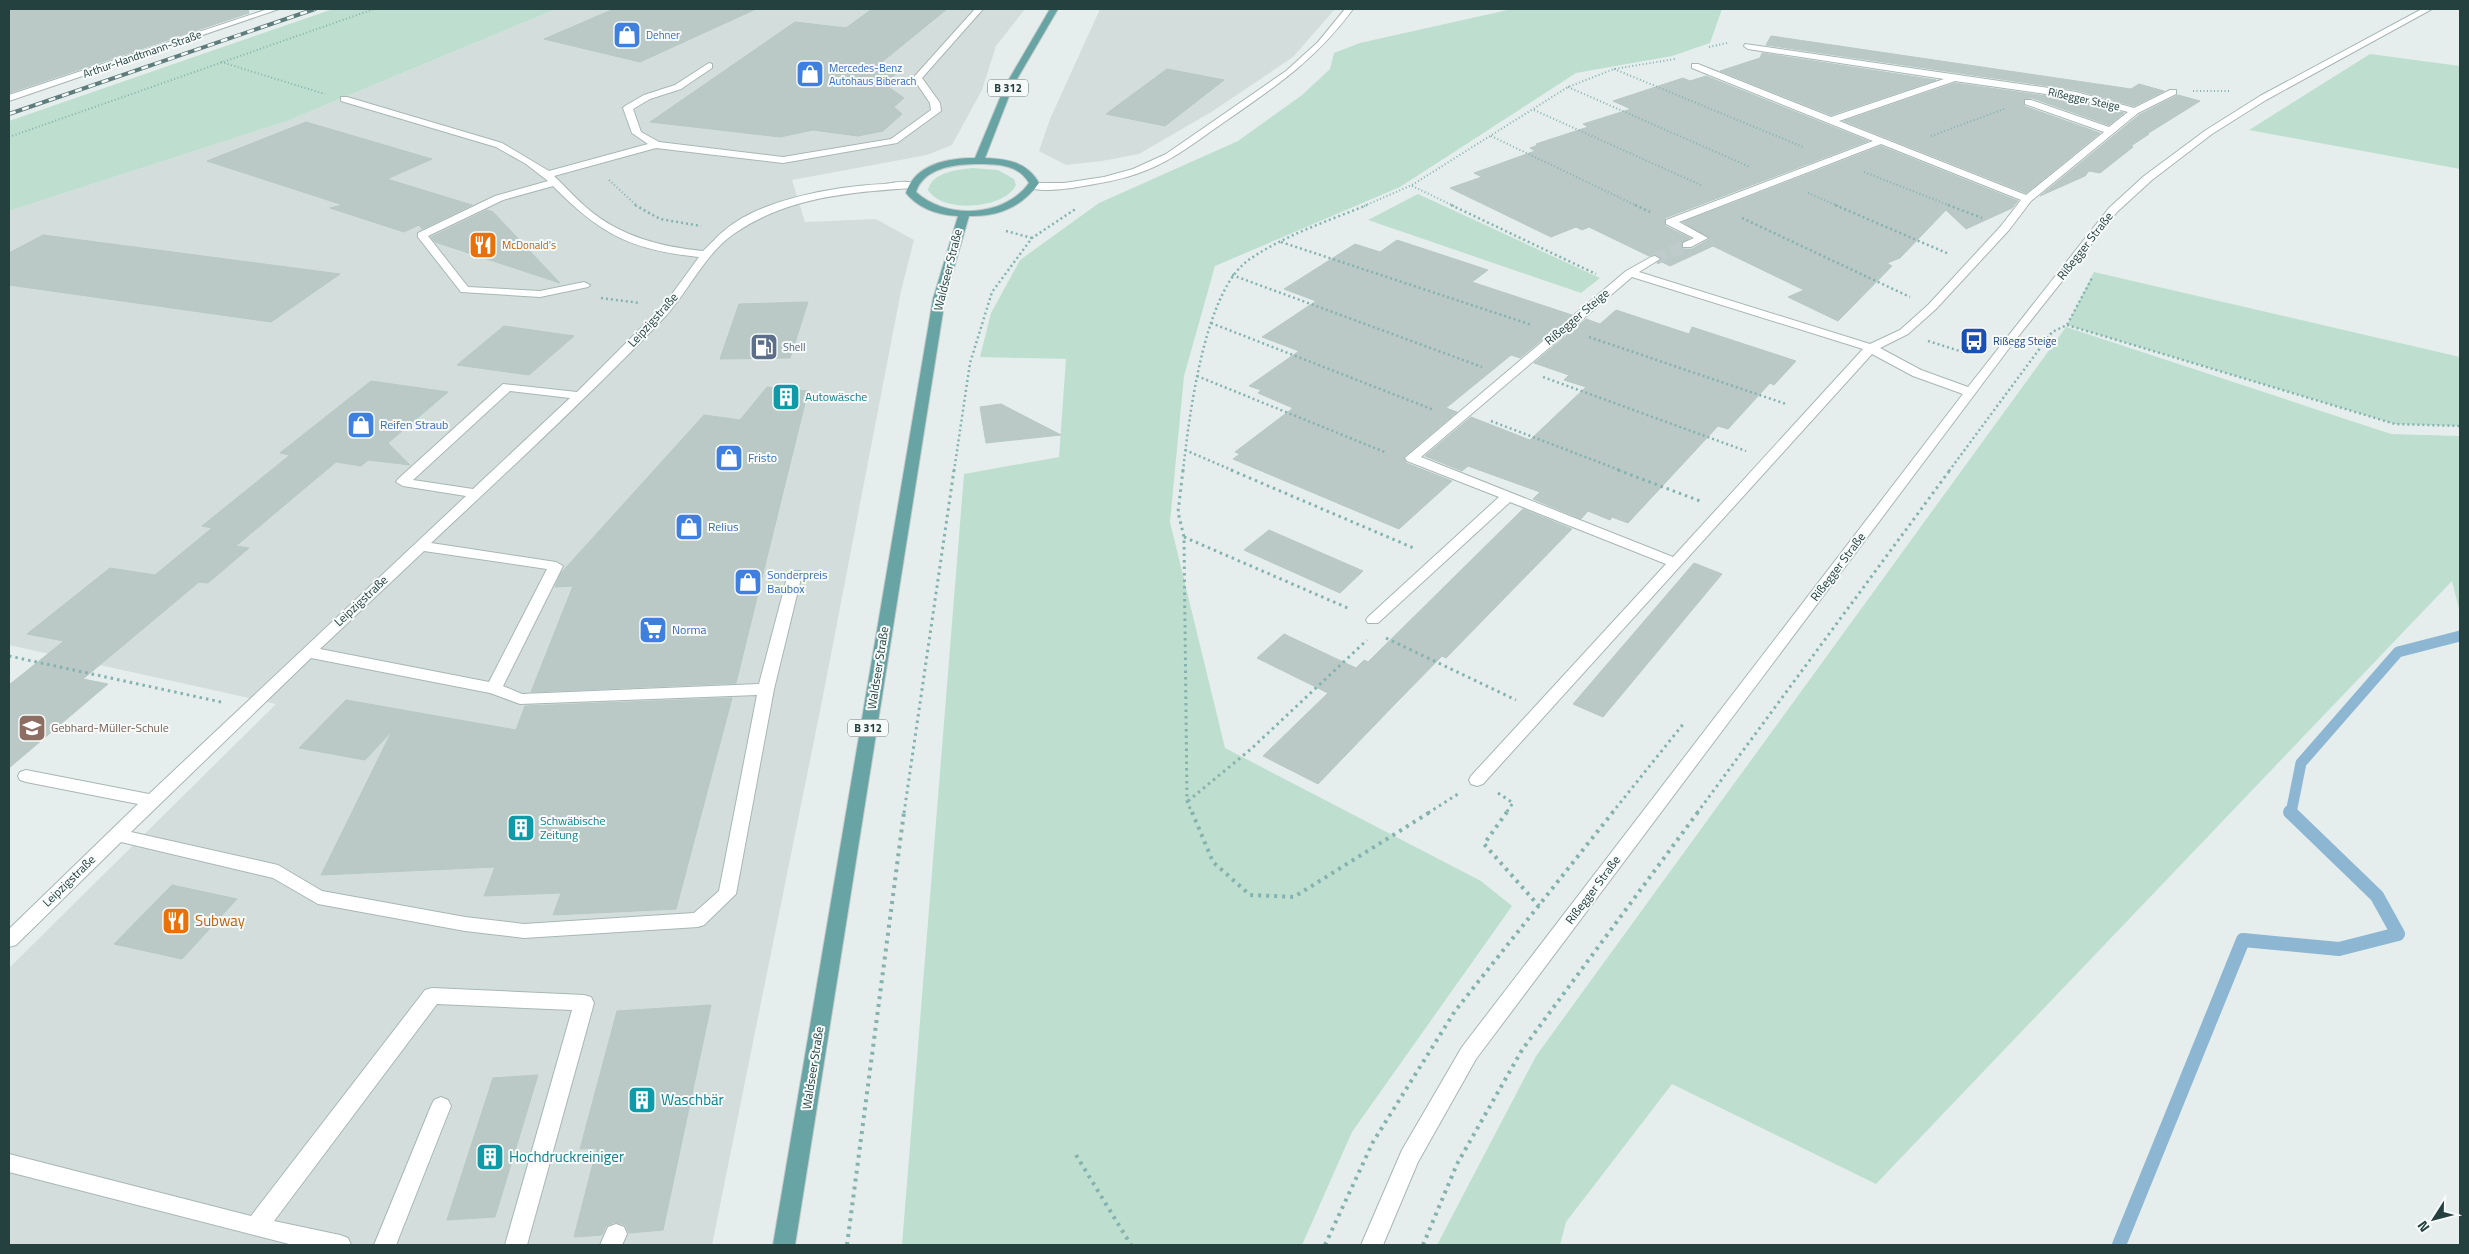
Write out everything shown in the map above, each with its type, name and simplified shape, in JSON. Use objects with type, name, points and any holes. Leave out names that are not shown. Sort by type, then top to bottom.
[{"type":"main road","name":"B 312","points":[[979,161],[1009,86],[1054,9]]},
{"type":"main road","points":[[979,161],[1007,163],[1021,168],[1030,175],[1033,186],[1030,192],[1021,200],[1005,207],[965,213],[928,207],[916,201],[910,193],[912,186],[920,176],[933,169],[950,163],[979,161]]},
{"type":"main road","name":"Waldseer Straße","points":[[784,1245],[939,299],[959,226],[965,213]]},
{"type":"street","name":"Arthur-Handtmann-Straße","points":[[9,98],[275,9]]},
{"type":"street","points":[[709,66],[678,86],[647,96],[628,108],[636,134],[656,145],[784,160],[894,141],[936,110],[935,102],[917,78],[979,9]]},
{"type":"street","points":[[1033,186],[1064,186],[1105,180],[1136,171],[1169,156],[1289,73],[1320,44],[1349,9]]},
{"type":"street","name":"Rißegger Straße","points":[[1372,1245],[1409,1157],[1469,1053],[1970,392],[2113,210],[2148,178],[2209,132],[2263,98],[2428,9]]},
{"type":"street","name":"Rißegger Steige","points":[[1748,46],[2076,95],[2134,111]]},
{"type":"street","points":[[1695,66],[2027,199]]},
{"type":"street","name":"Rißegger Steige","points":[[1832,120],[1954,78]]},
{"type":"street","points":[[2134,111],[2173,92]]},
{"type":"street","points":[[344,99],[499,145],[523,157],[551,179],[585,212],[620,235],[670,252],[706,255]]},
{"type":"street","points":[[2028,102],[2110,131]]},
{"type":"street","name":"Rißegger Steige","points":[[1477,780],[1722,509],[1871,348],[1904,332],[1932,307],[2005,228],[2027,199],[2134,111]]},
{"type":"street","points":[[1670,222],[1883,140]]},
{"type":"street","points":[[584,285],[540,294],[465,290],[422,234],[499,198],[656,145]]},
{"type":"street","name":"Leipzigstraße","points":[[9,940],[248,708],[580,396],[668,307],[706,255],[730,231],[768,210],[791,201],[843,191],[912,186]]},
{"type":"street","points":[[1670,222],[1703,238],[1687,245]]},
{"type":"street","points":[[1630,273],[1655,259]]},
{"type":"street","points":[[1630,273],[1871,348],[1917,373],[1970,392]]},
{"type":"street","name":"Rißegger Steige","points":[[1412,458],[1630,273]]},
{"type":"street","points":[[476,493],[403,482],[507,387],[580,396]]},
{"type":"street","points":[[1412,458],[1674,562]]},
{"type":"street","points":[[1374,626],[1440,559],[1508,496]]},
{"type":"street","points":[[420,546],[556,566],[494,688]]},
{"type":"street","points":[[117,835],[278,872],[318,897],[465,924],[524,931],[698,920],[727,894],[766,689],[795,574]]},
{"type":"street","points":[[307,652],[494,688],[520,699],[766,689]]},
{"type":"street","points":[[26,776],[152,802]]},
{"type":"street","points":[[256,1227],[432,996],[584,1003],[516,1245]]},
{"type":"street","points":[[385,1245],[441,1106]]},
{"type":"street","points":[[9,1163],[256,1227],[340,1245]]},
{"type":"path","points":[[9,136],[374,9]]},
{"type":"path","points":[[1708,48],[1724,42]]},
{"type":"path","points":[[1477,780],[1431,812],[1359,854],[1294,897],[1250,896],[1213,862],[1187,801],[1184,537],[1178,512],[1184,450],[1197,376],[1211,323],[1232,275],[1248,259],[1281,242],[1412,186],[1568,87],[1614,69],[1676,59]]},
{"type":"path","points":[[221,62],[344,99]]},
{"type":"path","points":[[1614,69],[1645,82]]},
{"type":"path","points":[[1568,87],[1596,100]]},
{"type":"path","points":[[2173,92],[2230,91]]},
{"type":"path","points":[[1901,148],[2050,92]]},
{"type":"path","points":[[1534,110],[1731,198]]},
{"type":"path","points":[[1491,136],[1670,222]]},
{"type":"path","points":[[847,1245],[912,749],[970,363],[992,292],[1032,238],[1100,192],[1105,180]]},
{"type":"path","points":[[1412,186],[1618,284]]},
{"type":"path","points":[[1714,205],[1932,307]]},
{"type":"path","points":[[1281,242],[1811,412]]},
{"type":"path","points":[[1424,1245],[1457,1164],[1522,1050],[2052,332],[2067,325],[2094,272]]},
{"type":"path","points":[[1232,275],[1507,377]]},
{"type":"path","points":[[600,298],[668,307]]},
{"type":"path","points":[[1211,323],[1722,509]]},
{"type":"path","points":[[2067,325],[2395,424],[2460,426]]},
{"type":"path","points":[[1904,332],[1972,355]]},
{"type":"path","points":[[1517,368],[1768,459]]},
{"type":"path","points":[[1197,376],[1397,457],[1412,458]]},
{"type":"path","points":[[1184,450],[1440,559]]},
{"type":"path","points":[[1184,537],[1374,626],[1539,712]]},
{"type":"path","points":[[1187,801],[1251,749],[1374,626]]},
{"type":"path","points":[[9,656],[248,708]]},
{"type":"path","points":[[1514,803],[1484,844],[1539,906]]},
{"type":"path","points":[[1076,1156],[1131,1245]]},
{"type":"shaded area","points":[[556,9],[1025,9],[996,46],[982,90],[952,145],[927,155],[792,180],[805,222],[876,219],[914,240],[901,291],[823,696],[712,1245],[9,1245],[9,968],[276,704],[9,645],[9,211],[287,121]]},
{"type":"shaded area","points":[[1100,9],[1335,9],[1293,57],[1213,111],[1139,154],[1066,165],[1039,151],[1050,119]]},
{"type":"green space","points":[[333,9],[556,9],[287,121],[9,211],[9,121]]},
{"type":"green space","points":[[1512,9],[1722,9],[1710,43],[1672,56],[1576,73],[1400,187],[1215,266],[1184,376],[1170,522],[1225,748],[1481,881],[1512,906],[1352,1132],[1302,1245],[902,1245],[964,474],[1059,457],[1066,359],[980,357],[991,313],[1020,260],[1099,203],[1238,141],[1302,95],[1330,69],[1334,53],[1360,43]]},
{"type":"green space","points":[[2370,54],[2460,66],[2460,169],[2249,130]]},
{"type":"green space","points":[[972,168],[998,170],[1014,179],[1016,185],[1010,193],[1000,199],[973,205],[946,203],[935,198],[928,190],[934,179],[946,173]]},
{"type":"green space","points":[[1418,194],[1600,278],[1581,293],[1368,220]]},
{"type":"green space","points":[[2094,272],[2460,357],[2460,426],[2395,424],[2067,325]]},
{"type":"green space","points":[[2066,327],[2391,434],[2460,436],[2460,613],[2452,581],[1876,1184],[1672,1084],[1566,1222],[1560,1245],[1437,1245],[1536,1056]]},
{"type":"building","points":[[9,9],[248,9],[249,13],[9,93]]},
{"type":"building","name":"Dehner","points":[[614,9],[756,9],[640,62],[544,39]]},
{"type":"building","name":"Mercedes-Benz Autohaus Biberach","points":[[872,9],[947,9],[872,70],[898,72],[884,84],[904,98],[894,107],[902,114],[883,131],[858,136],[813,130],[780,137],[650,122],[795,22],[846,28]]},
{"type":"building","points":[[1771,36],[2131,89],[2139,84],[2164,91],[2134,106],[2076,90],[1766,45]]},
{"type":"building","points":[[1762,53],[1936,80],[1831,115],[1720,71],[1760,58]]},
{"type":"building","points":[[1167,69],[1224,80],[1165,126],[1106,114]]},
{"type":"building","points":[[1706,76],[1868,141],[1665,218],[1665,226],[1690,238],[1681,243],[1683,249],[1692,249],[1710,239],[1683,222],[1881,146],[2018,201],[2012,208],[1966,229],[1946,210],[1900,258],[1887,263],[1892,266],[1838,321],[1788,297],[1804,290],[1713,246],[1670,266],[1660,261],[1662,258],[1656,254],[1649,256],[1589,227],[1582,230],[1576,227],[1551,237],[1450,188],[1482,177],[1474,173],[1535,151],[1530,148],[1538,145],[1536,144],[1588,127],[1583,124],[1631,109],[1613,101],[1683,78],[1690,81]]},
{"type":"building","points":[[1955,83],[2075,100],[2124,113],[2109,125],[2032,98],[2024,99],[2024,106],[2100,133],[2026,193],[1844,121]]},
{"type":"building","points":[[2178,95],[2200,101],[2147,134],[2149,134],[2131,146],[2133,147],[2100,173],[2089,171],[2085,176],[2040,196],[2139,115]]},
{"type":"building","points":[[306,122],[432,159],[387,179],[472,205],[422,229],[419,225],[404,232],[330,208],[343,205],[207,161]]},
{"type":"building","name":"McDonald's","points":[[487,210],[493,212],[560,283],[435,242],[431,237]]},
{"type":"building","points":[[43,235],[340,274],[271,322],[9,285],[9,253]]},
{"type":"building","points":[[1397,240],[1488,270],[1472,282],[1572,315],[1520,358],[1511,355],[1446,408],[1457,412],[1404,457],[1406,463],[1452,481],[1399,529],[1233,459],[1240,454],[1235,452],[1293,408],[1258,393],[1261,390],[1249,386],[1299,351],[1262,337],[1316,301],[1284,289],[1355,244],[1380,252]]},
{"type":"building","points":[[808,302],[790,358],[720,359],[739,304]]},
{"type":"building","points":[[1616,310],[1689,334],[1692,327],[1796,361],[1774,385],[1770,383],[1728,429],[1718,426],[1628,523],[1612,517],[1610,520],[1588,511],[1581,519],[1533,499],[1540,492],[1468,466],[1462,471],[1425,456],[1471,417],[1530,440],[1586,387],[1564,380],[1569,375],[1534,363],[1586,319],[1600,324]]},
{"type":"building","points":[[504,326],[574,336],[529,375],[457,365]]},
{"type":"building","points":[[371,381],[448,392],[388,443],[410,465],[368,460],[361,466],[336,462],[236,546],[249,548],[208,583],[199,582],[83,679],[108,684],[9,768],[9,685],[64,641],[27,634],[110,568],[155,575],[212,528],[202,526],[290,455],[280,453]]},
{"type":"building","points":[[767,387],[808,391],[736,683],[531,692],[573,586],[555,587],[561,573],[704,415],[740,420]]},
{"type":"building","points":[[1001,404],[1061,435],[986,443],[980,407]]},
{"type":"building","points":[[1523,509],[1572,529],[1446,658],[1442,656],[1318,784],[1263,756],[1328,693],[1257,658],[1284,634],[1356,668],[1364,660],[1368,662]]},
{"type":"building","points":[[1269,530],[1363,571],[1340,593],[1244,550]]},
{"type":"building","points":[[1694,563],[1722,574],[1603,717],[1573,704]]},
{"type":"building","name":"Schwäbische Zeitung","points":[[732,698],[676,909],[553,915],[561,893],[484,896],[495,867],[321,875],[392,731],[365,760],[299,748],[346,700],[516,730],[525,706]]},
{"type":"building","name":"Subway","points":[[172,885],[237,899],[182,959],[114,944]]},
{"type":"building","name":"Waschbär","points":[[711,1005],[663,1230],[629,1233],[625,1225],[615,1222],[606,1226],[602,1235],[574,1237],[597,1148],[580,1149],[617,1011]]},
{"type":"building","name":"Hochdruckreiniger","points":[[538,1075],[495,1217],[447,1220],[493,1078]]},
{"type":"waterway","points":[[2291,813],[2301,763],[2398,652],[2460,636]]},
{"type":"waterway","points":[[2119,1245],[2243,940],[2339,949],[2398,934],[2377,896],[2291,813]]},
{"type":"tunnel","points":[[1655,259],[1687,245]]},
{"type":"railway","points":[[9,114],[315,9]]},
{"type":"place","name":"Dehner","points":[[627,35]]},
{"type":"place","name":"Mercedes-Benz Autohaus Biberach","points":[[810,74]]},
{"type":"place","name":"McDonald's","points":[[483,245]]},
{"type":"place","name":"Rißegg Steige","points":[[1974,341]]},
{"type":"place","name":"Shell","points":[[764,347]]},
{"type":"place","name":"Autowäsche","points":[[786,397]]},
{"type":"place","name":"Reifen Straub","points":[[361,425]]},
{"type":"place","name":"Fristo","points":[[729,458]]},
{"type":"place","name":"Relius","points":[[689,527]]},
{"type":"place","name":"Sonderpreis Baubox","points":[[748,582]]},
{"type":"place","name":"Norma","points":[[653,630]]},
{"type":"place","name":"Gebhard-Müller-Schule","points":[[32,728]]},
{"type":"place","name":"Schwäbische Zeitung","points":[[521,828]]},
{"type":"place","name":"Subway","points":[[176,921]]},
{"type":"place","name":"Waschbär","points":[[642,1100]]},
{"type":"place","name":"Hochdruckreiniger","points":[[490,1157]]}]
